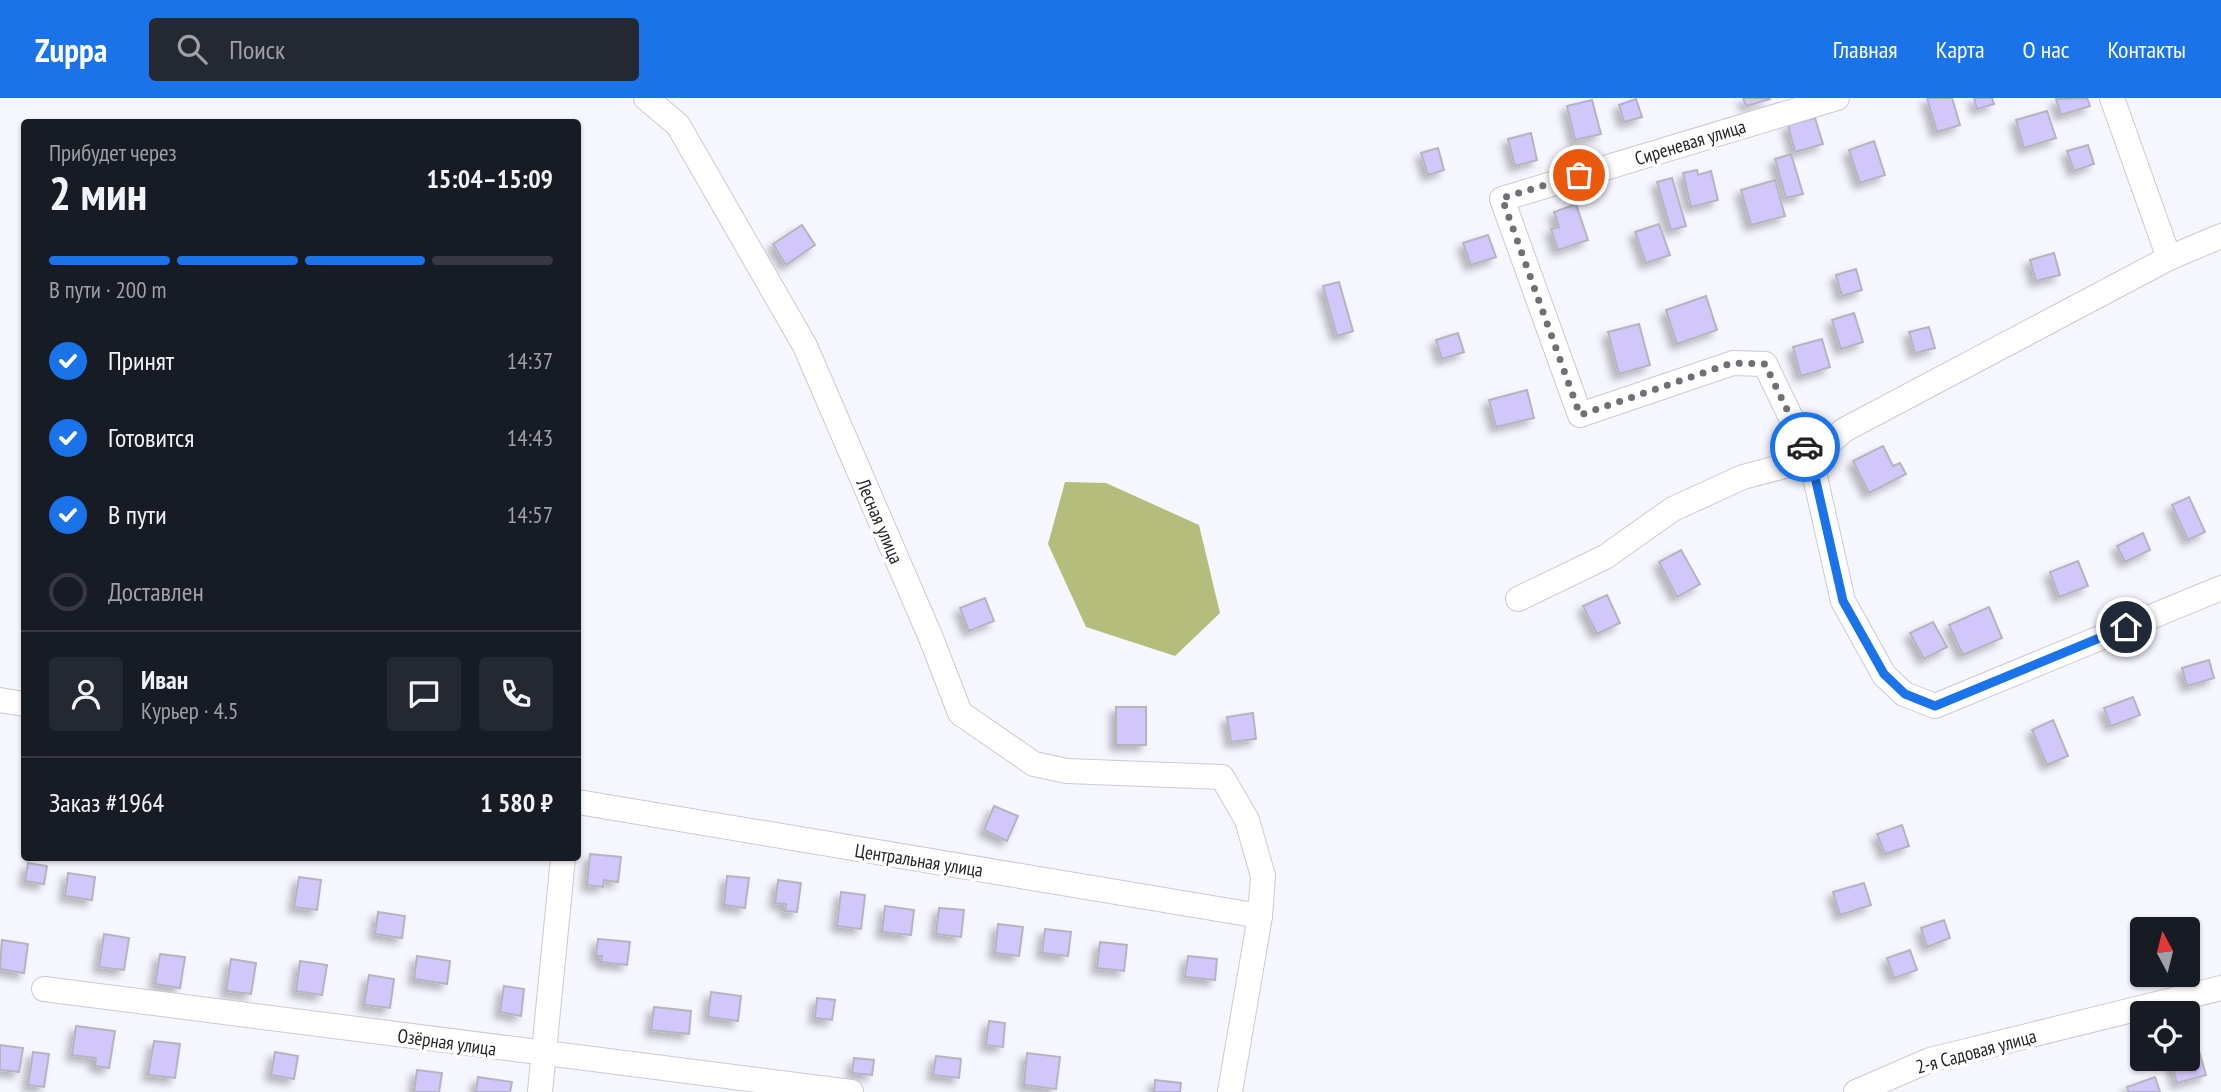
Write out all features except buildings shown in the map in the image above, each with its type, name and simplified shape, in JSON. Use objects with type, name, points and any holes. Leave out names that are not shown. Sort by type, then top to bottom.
[{"type":"street","name":"Лесная улица","points":[[646,98],[678,125],[804,346],[931,638],[960,713],[1034,764],[1067,771],[1222,777],[1247,820],[1263,876],[1260,916]]},
{"type":"street","name":"Сиреневая улица","points":[[1811,459],[1765,364],[1732,363],[1580,415],[1502,198],[1837,98]]},
{"type":"street","points":[[2112,98],[2169,258]]},
{"type":"street","points":[[1518,599],[1605,557],[1673,509],[1743,477],[1811,459],[1844,430],[2169,258],[2221,236]]},
{"type":"street","points":[[1811,459],[1843,601],[1884,674],[1905,694],[1935,706],[2221,588]]},
{"type":"street","points":[[0,700],[21,704]]},
{"type":"street","name":"Центральная улица","points":[[581,803],[1260,916]]},
{"type":"street","points":[[540,1092],[563,861]]},
{"type":"street","points":[[1230,1092],[1260,916]]},
{"type":"street","name":"2-я Садовая улица","points":[[1856,1092],[1930,1060],[2221,988]]},
{"type":"street","name":"Озёрная улица","points":[[44,989],[544,1055],[851,1092]]},
{"type":"green space","points":[[1065,482],[1106,483],[1199,525],[1220,613],[1175,656],[1086,627],[1048,544]]},
{"type":"way so far","points":[[1579,175],[1502,198],[1560,367],[1580,415],[1732,363],[1765,364],[1805,447]]},
{"type":"route","points":[[1805,447],[1811,459],[1843,601],[1884,674],[1905,694],[1935,706],[2126,627]]}]
